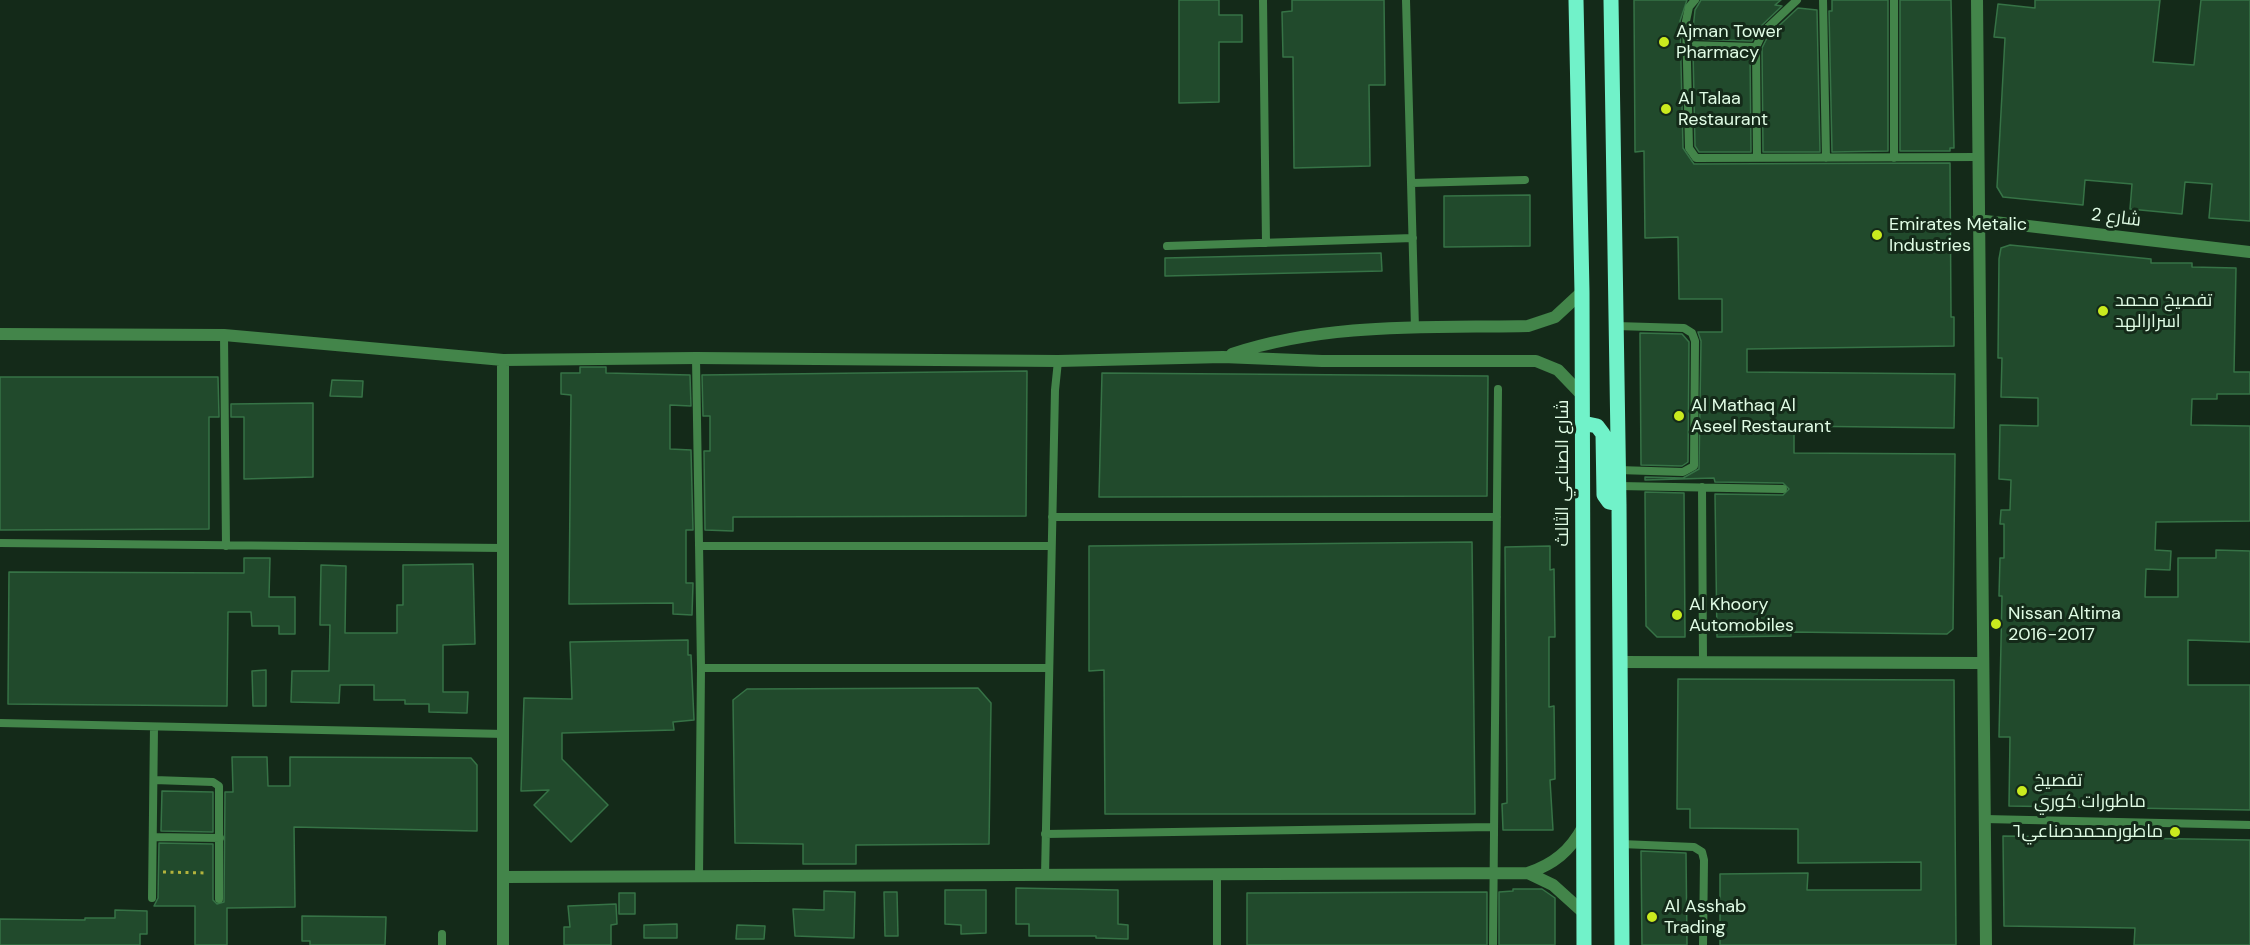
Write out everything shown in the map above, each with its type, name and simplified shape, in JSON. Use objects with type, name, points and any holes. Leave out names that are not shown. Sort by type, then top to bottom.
[{"type":"main road","points":[[1565,0],[1576,30]]},
{"type":"main road","name":"شارع الصناعي الثالث","points":[[1576,0],[1582,292],[1584,945]]},
{"type":"main road","points":[[1612,1],[1622,945]]},
{"type":"main road","points":[[1583,423],[1598,426],[1603,434],[1604,495],[1609,502],[1619,504]]},
{"type":"street","points":[[1977,0],[1977,220],[1986,945]]},
{"type":"street","name":"شارع 2","points":[[1977,220],[2250,252]]},
{"type":"street","points":[[1223,357],[1271,341],[1334,331],[1528,326],[1555,317],[1582,292]]},
{"type":"street","points":[[0,333],[224,335],[503,360],[696,358],[1058,362],[1223,357],[1322,361],[1536,361],[1558,370],[1582,395]]},
{"type":"street","points":[[503,360],[505,734],[503,945]]},
{"type":"street","points":[[1620,662],[1983,663]]},
{"type":"street","points":[[504,877],[1528,873],[1549,865],[1567,852],[1583,827]]},
{"type":"street","points":[[1528,873],[1553,885],[1584,913]]},
{"type":"lane","points":[[1263,0],[1266,243]]},
{"type":"lane","points":[[1406,0],[1415,328]]},
{"type":"lane","points":[[1695,0],[1687,14],[1686,45],[1690,152],[1700,159],[1977,157]]},
{"type":"lane","points":[[1757,158],[1756,47],[1763,32],[1797,0]]},
{"type":"lane","points":[[1823,0],[1826,158]]},
{"type":"lane","points":[[1894,0],[1894,158]]},
{"type":"lane","points":[[1686,45],[1756,47]]},
{"type":"lane","points":[[1412,183],[1525,180]]},
{"type":"lane","points":[[1167,246],[1413,238]]},
{"type":"lane","points":[[1616,326],[1684,328],[1692,333],[1695,341],[1694,466],[1683,472],[1618,478]]},
{"type":"lane","points":[[224,335],[226,546]]},
{"type":"lane","points":[[696,358],[701,668],[699,876]]},
{"type":"lane","points":[[1044,876],[1051,546],[1058,362]]},
{"type":"lane","points":[[1493,945],[1498,389]]},
{"type":"lane","points":[[1618,478],[1702,487],[1783,489]]},
{"type":"lane","points":[[1702,487],[1703,662]]},
{"type":"lane","points":[[1052,517],[1497,517]]},
{"type":"lane","points":[[0,543],[503,548]]},
{"type":"lane","points":[[699,546],[1051,546]]},
{"type":"lane","points":[[701,668],[1049,668]]},
{"type":"lane","points":[[0,723],[505,734]]},
{"type":"lane","points":[[152,898],[154,727]]},
{"type":"lane","points":[[154,780],[218,784],[219,899]]},
{"type":"lane","points":[[1985,819],[2250,825]]},
{"type":"lane","points":[[1045,834],[1493,827]]},
{"type":"lane","points":[[153,837],[219,838]]},
{"type":"lane","points":[[1621,844],[1694,847],[1702,852],[1704,860],[1702,945]]},
{"type":"lane","points":[[1216,875],[1216,945]]},
{"type":"lane","points":[[442,934],[442,945]]},
{"type":"path","points":[[153,872],[219,873]]},
{"type":"building","points":[[1179,0],[1219,0],[1219,15],[1242,15],[1242,42],[1219,42],[1219,102],[1179,103]]},
{"type":"building","points":[[1292,0],[1384,0],[1385,85],[1369,85],[1370,166],[1294,168],[1293,57],[1283,57],[1282,12],[1292,11]]},
{"type":"building","points":[[1634,0],[1687,0],[1680,21],[1683,148],[1694,164],[1950,163],[1951,317],[1954,317],[1954,346],[1747,349],[1747,372],[1955,374],[1954,428],[1794,426],[1794,453],[1955,454],[1953,629],[1947,634],[1791,632],[1791,636],[1717,637],[1715,494],[1783,495],[1789,489],[1783,483],[1715,482],[1714,478],[1645,480],[1645,477],[1683,478],[1699,469],[1701,341],[1698,332],[1722,332],[1722,299],[1679,299],[1678,237],[1645,238],[1644,151],[1635,152]]},
{"type":"building","points":[[1701,0],[1781,0],[1775,5],[1782,6],[1759,28],[1752,41],[1692,39],[1695,10]]},
{"type":"building","points":[[1832,0],[1888,0],[1888,151],[1832,152],[1829,11],[1832,11]]},
{"type":"building","points":[[1900,0],[1951,0],[1954,148],[1950,148],[1950,151],[1900,151]]},
{"type":"building","points":[[2035,0],[2160,0],[2153,62],[2194,65],[2201,0],[2250,0],[2250,221],[2209,218],[2212,184],[2185,182],[2182,214],[2130,209],[2132,184],[2085,180],[2083,205],[2003,197],[1997,187],[2005,38],[1994,37],[1998,4],[2035,8]]},
{"type":"building","points":[[1798,8],[1817,10],[1820,152],[1763,152],[1762,48],[1768,36]]},
{"type":"building","points":[[1693,51],[1750,53],[1751,152],[1699,152],[1695,146]]},
{"type":"building","points":[[1530,195],[1530,246],[1444,247],[1444,196]]},
{"type":"building","points":[[2010,245],[2151,259],[2151,263],[2192,263],[2192,267],[2236,268],[2234,372],[2250,372],[2250,394],[2217,394],[2217,399],[2192,399],[2191,425],[2250,426],[2250,521],[2156,522],[2155,550],[2171,551],[2170,570],[2146,569],[2145,597],[2178,597],[2178,558],[2216,558],[2216,550],[2250,551],[2250,642],[2188,640],[2188,685],[2250,685],[2250,810],[2009,806],[2010,737],[1999,737],[2002,596],[1999,596],[2000,558],[2004,558],[2004,524],[2000,524],[2001,510],[2010,510],[2011,480],[1999,479],[2000,425],[2038,426],[2038,398],[2001,397],[2002,358],[1998,358],[1999,259],[2001,248]]},
{"type":"building","points":[[1381,253],[1382,271],[1165,276],[1165,258]]},
{"type":"building","points":[[1640,333],[1682,334],[1689,342],[1688,462],[1682,466],[1641,465]]},
{"type":"building","points":[[580,367],[606,367],[606,373],[690,375],[691,406],[670,405],[670,449],[691,450],[693,530],[686,530],[686,583],[693,583],[692,615],[673,614],[673,603],[569,604],[571,395],[561,394],[561,373],[580,373]]},
{"type":"building","points":[[1027,371],[1026,516],[733,517],[733,531],[705,530],[704,451],[710,451],[710,416],[703,416],[702,375]]},
{"type":"building","points":[[1102,373],[1488,376],[1487,496],[1099,497]]},
{"type":"building","points":[[0,377],[218,377],[219,417],[209,417],[209,529],[0,530]]},
{"type":"building","points":[[332,380],[363,381],[362,397],[330,396]]},
{"type":"building","points":[[313,403],[313,477],[244,479],[244,417],[231,417],[231,404]]},
{"type":"building","points":[[1645,492],[1684,493],[1685,637],[1657,637],[1646,626]]},
{"type":"building","points":[[1472,542],[1475,814],[1105,814],[1104,670],[1089,671],[1089,546]]},
{"type":"building","points":[[1550,546],[1550,570],[1554,569],[1555,637],[1549,637],[1549,707],[1554,706],[1555,779],[1550,780],[1553,830],[1503,830],[1502,804],[1507,803],[1505,547]]},
{"type":"building","points":[[244,558],[270,558],[269,597],[295,597],[295,634],[279,634],[279,626],[252,626],[251,612],[228,612],[227,706],[8,704],[9,572],[244,573]]},
{"type":"building","points":[[473,564],[475,644],[443,645],[443,692],[468,692],[467,713],[429,712],[429,704],[405,704],[405,700],[374,700],[374,685],[340,685],[339,703],[291,702],[292,671],[329,671],[330,625],[320,625],[321,565],[346,566],[345,633],[397,633],[397,605],[403,605],[403,565]]},
{"type":"building","points":[[688,640],[688,655],[691,655],[694,720],[673,722],[674,730],[562,733],[562,759],[608,805],[571,842],[534,805],[549,790],[521,791],[524,698],[572,699],[570,642]]},
{"type":"building","points":[[266,670],[266,706],[253,706],[252,671]]},
{"type":"building","points":[[1678,679],[1954,680],[1956,945],[1720,945],[1720,874],[1808,873],[1807,890],[1921,890],[1921,862],[1798,863],[1798,829],[1690,828],[1690,809],[1677,809]]},
{"type":"building","points":[[978,688],[991,703],[989,844],[856,845],[856,864],[803,864],[803,844],[735,843],[733,700],[747,689]]},
{"type":"building","points":[[232,757],[267,757],[268,786],[290,786],[290,757],[471,758],[477,765],[477,831],[294,827],[295,907],[227,908],[227,945],[195,945],[195,906],[154,906],[158,898],[159,843],[213,844],[213,900],[217,904],[224,902],[225,792],[233,792]]},
{"type":"building","points":[[162,791],[213,792],[213,832],[161,831]]},
{"type":"building","points":[[2003,836],[2250,840],[2250,945],[2134,945],[2135,928],[2004,926]]},
{"type":"building","points":[[1641,851],[1686,853],[1687,945],[1642,945]]},
{"type":"building","points":[[1016,888],[1118,890],[1118,924],[1128,925],[1128,939],[1096,938],[1096,936],[1029,936],[1029,924],[1016,924]]},
{"type":"building","points":[[1513,889],[1542,889],[1555,898],[1555,945],[1499,945],[1499,892],[1513,891]]},
{"type":"building","points":[[945,890],[986,890],[986,933],[961,934],[961,925],[945,924]]},
{"type":"building","points":[[824,891],[855,892],[854,938],[795,936],[793,909],[824,910]]},
{"type":"building","points":[[884,892],[897,892],[898,936],[885,936]]},
{"type":"building","points":[[1487,892],[1487,945],[1247,945],[1247,893]]},
{"type":"building","points":[[619,893],[635,893],[635,914],[619,914]]},
{"type":"building","points":[[616,904],[617,924],[611,925],[611,945],[564,945],[564,927],[570,927],[568,906]]},
{"type":"building","points":[[115,910],[147,911],[147,934],[140,934],[140,945],[0,945],[0,919],[115,918]]},
{"type":"building","points":[[302,916],[386,917],[385,945],[310,945],[310,941],[302,941]]},
{"type":"building","points":[[677,924],[677,938],[644,938],[644,925]]},
{"type":"building","points":[[737,925],[765,926],[764,939],[736,939]]},
{"type":"place","name":"Ajman Tower Pharmacy","points":[[1664,42]]},
{"type":"place","name":"Al Talaa Restaurant","points":[[1666,109]]},
{"type":"place","name":"Emirates Metalic Industries","points":[[1877,235]]},
{"type":"place","name":"تفصيخ محمد اسرارالهد","points":[[2103,311]]},
{"type":"place","name":"Al Mathaq Al Aseel Restaurant","points":[[1679,416]]},
{"type":"place","name":"Al Khoory Automobiles","points":[[1677,615]]},
{"type":"place","name":"Nissan Altima 2016-2017","points":[[1996,624]]},
{"type":"place","name":"تفصيخ ماطورات كوري","points":[[2022,791]]},
{"type":"place","name":"ماطورمحمدصناعي٦","points":[[2175,832]]},
{"type":"place","name":"Al Asshab Trading","points":[[1652,917]]}]
